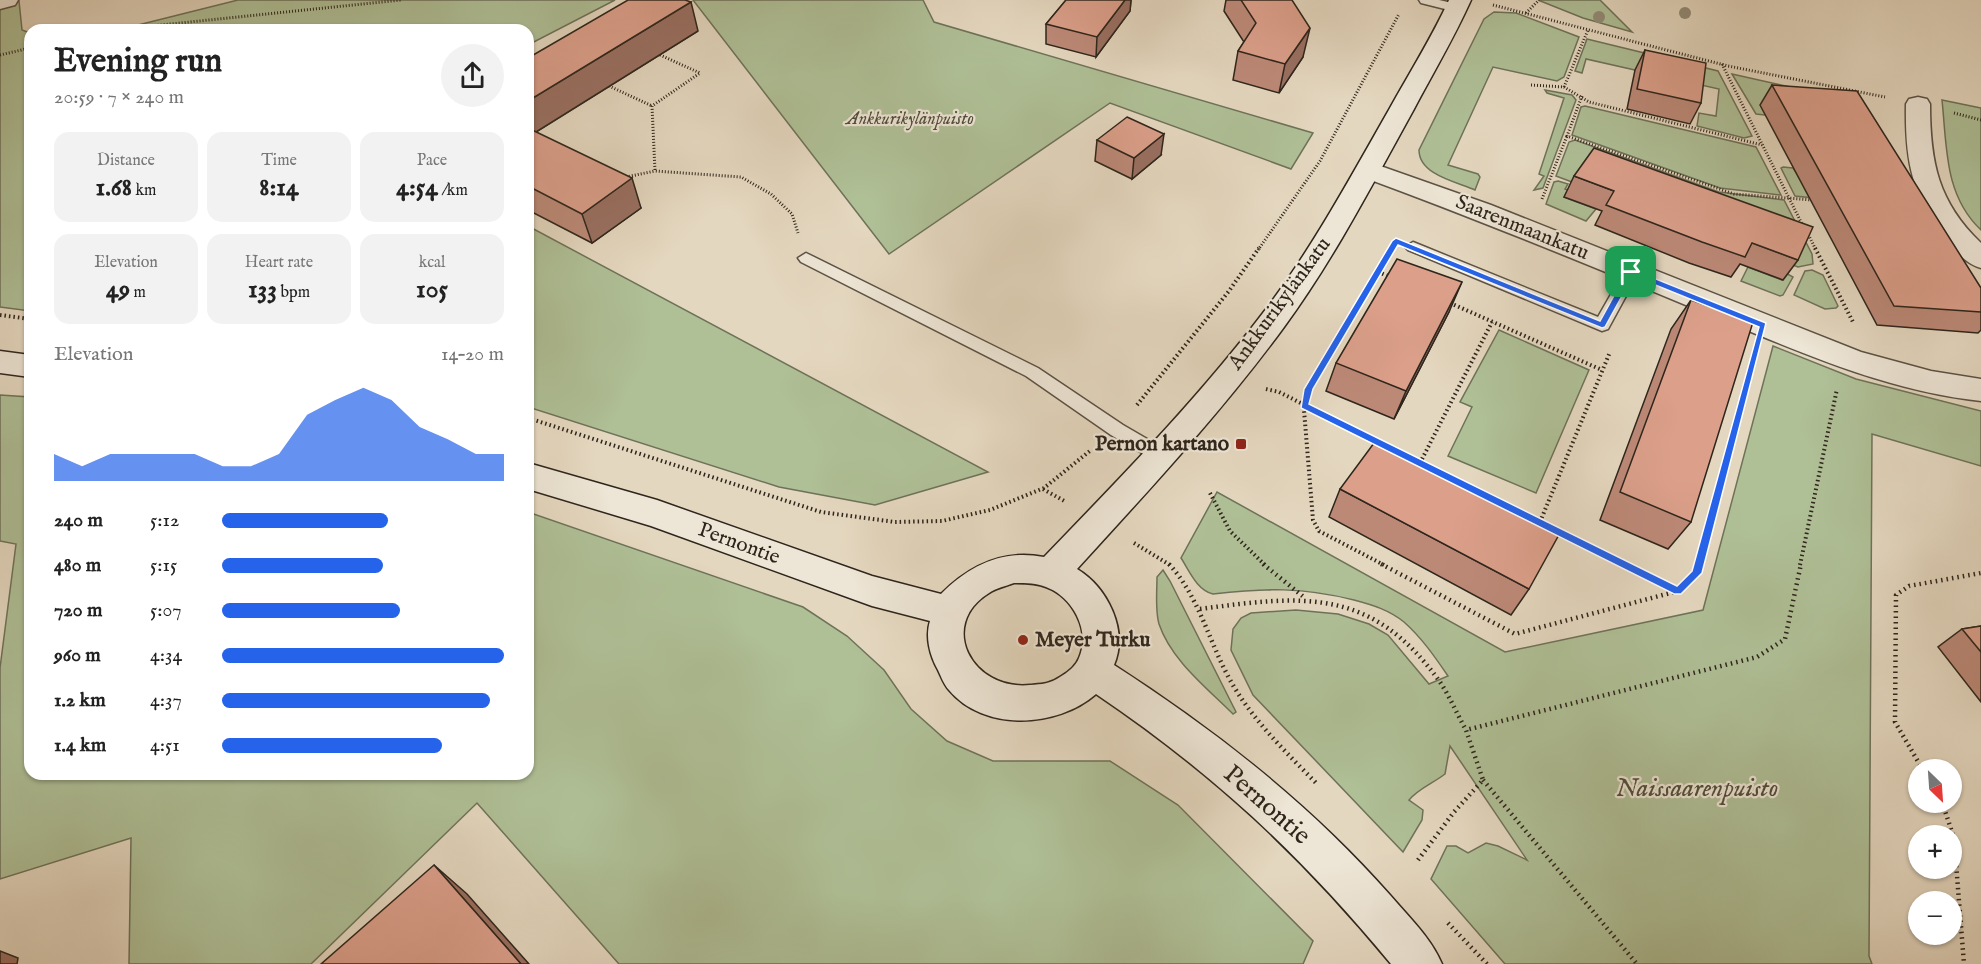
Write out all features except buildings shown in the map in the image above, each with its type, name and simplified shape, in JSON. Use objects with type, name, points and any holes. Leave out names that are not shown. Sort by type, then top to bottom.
[{"type":"street","points":[[0,2],[7,0]]},
{"type":"street","name":"Ankkurikylänkatu","points":[[1051,573],[1160,455],[1273,321],[1320,254],[1468,4]]},
{"type":"street","points":[[1918,104],[1919,152],[1926,185],[1942,217],[1962,242],[1981,260]]},
{"type":"street","name":"Saarenmaankatu","points":[[1369,170],[1406,182],[1850,360],[1886,372],[1951,387],[1981,390]]},
{"type":"street","points":[[0,362],[24,365]]},
{"type":"street","name":"Pernontie","points":[[534,478],[657,514],[872,591],[949,611]]},
{"type":"street","points":[[1013,568],[1051,573],[1065,579],[1082,593],[1095,610],[1101,630],[1100,650],[1092,670],[1077,687],[1056,699],[1033,705],[1008,704],[985,696],[965,683],[952,665],[945,645],[945,624],[949,611],[957,599],[972,584],[991,573],[1013,568]]},
{"type":"street","name":"Pernontie","points":[[1092,670],[1226,768],[1271,806],[1317,848],[1420,964]]},
{"type":"lane","points":[[1425,0],[1468,4]]},
{"type":"lane","points":[[1413,247],[1602,325],[1631,272]]},
{"type":"lane","points":[[806,258],[1032,372],[1117,430],[1160,455]]},
{"type":"path","points":[[171,24],[401,0]]},
{"type":"path","points":[[1525,14],[1539,0]]},
{"type":"path","points":[[1468,4],[1525,14],[1722,64],[1918,104]]},
{"type":"path","points":[[534,420],[821,512],[861,519],[908,523],[949,521],[974,515],[1043,489],[1117,430],[1229,291],[1320,161],[1401,10]]},
{"type":"path","points":[[1564,87],[1588,30]]},
{"type":"path","points":[[0,55],[24,49]]},
{"type":"path","points":[[652,106],[700,73],[660,55]]},
{"type":"path","points":[[1722,64],[1854,325]]},
{"type":"path","points":[[1531,85],[1564,87],[1589,102],[1763,145]]},
{"type":"path","points":[[609,86],[652,106]]},
{"type":"path","points":[[1835,87],[1840,97]]},
{"type":"path","points":[[1539,206],[1582,96]]},
{"type":"path","points":[[652,106],[655,171]]},
{"type":"path","points":[[1567,136],[1734,194],[1822,201]]},
{"type":"path","points":[[620,178],[655,171],[741,177],[771,194],[792,214],[806,258]]},
{"type":"path","points":[[1413,247],[1396,241],[1308,389],[1304,405],[1313,520],[1319,531],[1515,634],[1678,591],[1697,573],[1763,325]]},
{"type":"path","points":[[1378,272],[1399,281]]},
{"type":"path","points":[[1440,299],[1602,370]]},
{"type":"path","points":[[0,315],[24,318]]},
{"type":"path","points":[[1420,463],[1492,322]]},
{"type":"path","points":[[1540,522],[1614,343],[1602,325]]},
{"type":"path","points":[[1466,730],[1757,657],[1785,639],[1838,383],[1850,360]]},
{"type":"path","points":[[1265,389],[1304,405],[1388,447]]},
{"type":"path","points":[[1409,457],[1430,468]]},
{"type":"path","points":[[1210,493],[1230,531],[1260,561],[1305,599]]},
{"type":"path","points":[[1530,517],[1678,591]]},
{"type":"path","points":[[1167,563],[1180,577],[1200,609],[1229,679],[1252,716],[1325,793]]},
{"type":"path","points":[[1916,759],[1894,722],[1896,595],[1909,586],[1981,573]]},
{"type":"path","points":[[1200,609],[1269,600],[1305,599],[1351,607],[1369,614],[1401,636],[1440,682],[1466,730],[1483,780],[1637,964]]},
{"type":"path","points":[[1418,860],[1454,812],[1483,780]]},
{"type":"path","points":[[1946,813],[1954,838],[1965,964]]},
{"type":"path","points":[[1446,921],[1487,964]]},
{"type":"green space","points":[[238,0],[615,0],[534,42],[534,24],[142,24]]},
{"type":"green space","name":"Ankkurikylänpuisto","points":[[693,0],[923,0],[934,22],[1313,133],[1291,169],[1110,103],[889,254]]},
{"type":"green space","points":[[1538,0],[1600,0],[1632,32],[1583,18]]},
{"type":"green space","points":[[19,1],[22,30],[24,31],[24,310],[0,307],[0,7]]},
{"type":"green space","points":[[1494,12],[1516,13],[1579,37],[1564,77],[1557,81],[1493,67],[1448,165],[1478,174],[1480,177],[1475,190],[1432,172],[1425,166],[1419,150],[1484,19]]},
{"type":"green space","points":[[1587,39],[1718,71],[1752,136],[1744,138],[1697,126],[1699,113],[1716,116],[1719,89],[1586,59],[1582,73],[1575,71]]},
{"type":"green space","points":[[1732,74],[1825,95],[1765,115],[1756,114]]},
{"type":"green space","points":[[1545,90],[1572,95],[1576,100],[1543,188],[1534,190],[1544,176],[1539,174],[1564,98],[1547,93]]},
{"type":"green space","points":[[1942,100],[1981,108],[1981,230],[1960,202],[1954,186],[1947,153]]},
{"type":"green space","points":[[1585,106],[1756,147],[1781,195],[1720,188],[1572,135],[1581,107]]},
{"type":"green space","points":[[1575,140],[1719,192],[1784,200],[1812,254],[1813,264],[1798,267],[1556,176],[1569,142]]},
{"type":"green space","points":[[1781,168],[1793,168],[1814,198],[1795,196]]},
{"type":"green space","points":[[1554,182],[1568,184],[1564,197],[1596,209],[1586,221],[1546,204]]},
{"type":"green space","points":[[534,229],[988,472],[875,505],[779,487],[534,409]]},
{"type":"green space","points":[[1748,267],[1782,280],[1786,273],[1793,277],[1783,295],[1780,296],[1741,281]]},
{"type":"green space","points":[[1812,270],[1823,275],[1838,306],[1836,308],[1825,309],[1794,295],[1805,271]]},
{"type":"green space","points":[[1499,330],[1589,370],[1536,493],[1448,456],[1472,407],[1460,402]]},
{"type":"green space","name":"Naissaarenpuisto","points":[[1773,346],[1856,379],[1981,411],[1981,466],[1872,434],[1869,956],[1872,964],[1505,964],[1431,879],[1447,846],[1456,846],[1468,853],[1486,843],[1498,846],[1527,860],[1450,746],[1445,774],[1421,789],[1409,800],[1423,810],[1422,820],[1403,852],[1253,695],[1231,650],[1233,629],[1241,618],[1251,613],[1296,610],[1338,614],[1369,624],[1388,635],[1429,684],[1448,676],[1428,648],[1411,628],[1393,614],[1354,600],[1284,590],[1213,594],[1207,592],[1198,585],[1181,558],[1217,492],[1505,652],[1703,610]]},
{"type":"green space","points":[[0,395],[24,397],[24,780],[534,780],[534,514],[803,607],[847,636],[884,670],[911,709],[947,741],[993,761],[1110,761],[1178,805],[1313,941],[1303,964],[619,964],[477,803],[311,964],[129,964],[131,838],[0,879],[0,668],[16,544],[0,541]]},
{"type":"green space","points":[[1163,570],[1236,712],[1233,714],[1191,673],[1172,650],[1165,637],[1159,624],[1157,607],[1157,577]]},
{"type":"place","name":"Pernon kartano","points":[[1241,444]]},
{"type":"place","name":"Meyer Turku","points":[[1023,640]]},
{"type":"route","points":[[1396,241],[1602,325],[1631,272],[1763,325],[1697,573],[1678,591],[1304,405],[1308,389],[1396,241]]}]
